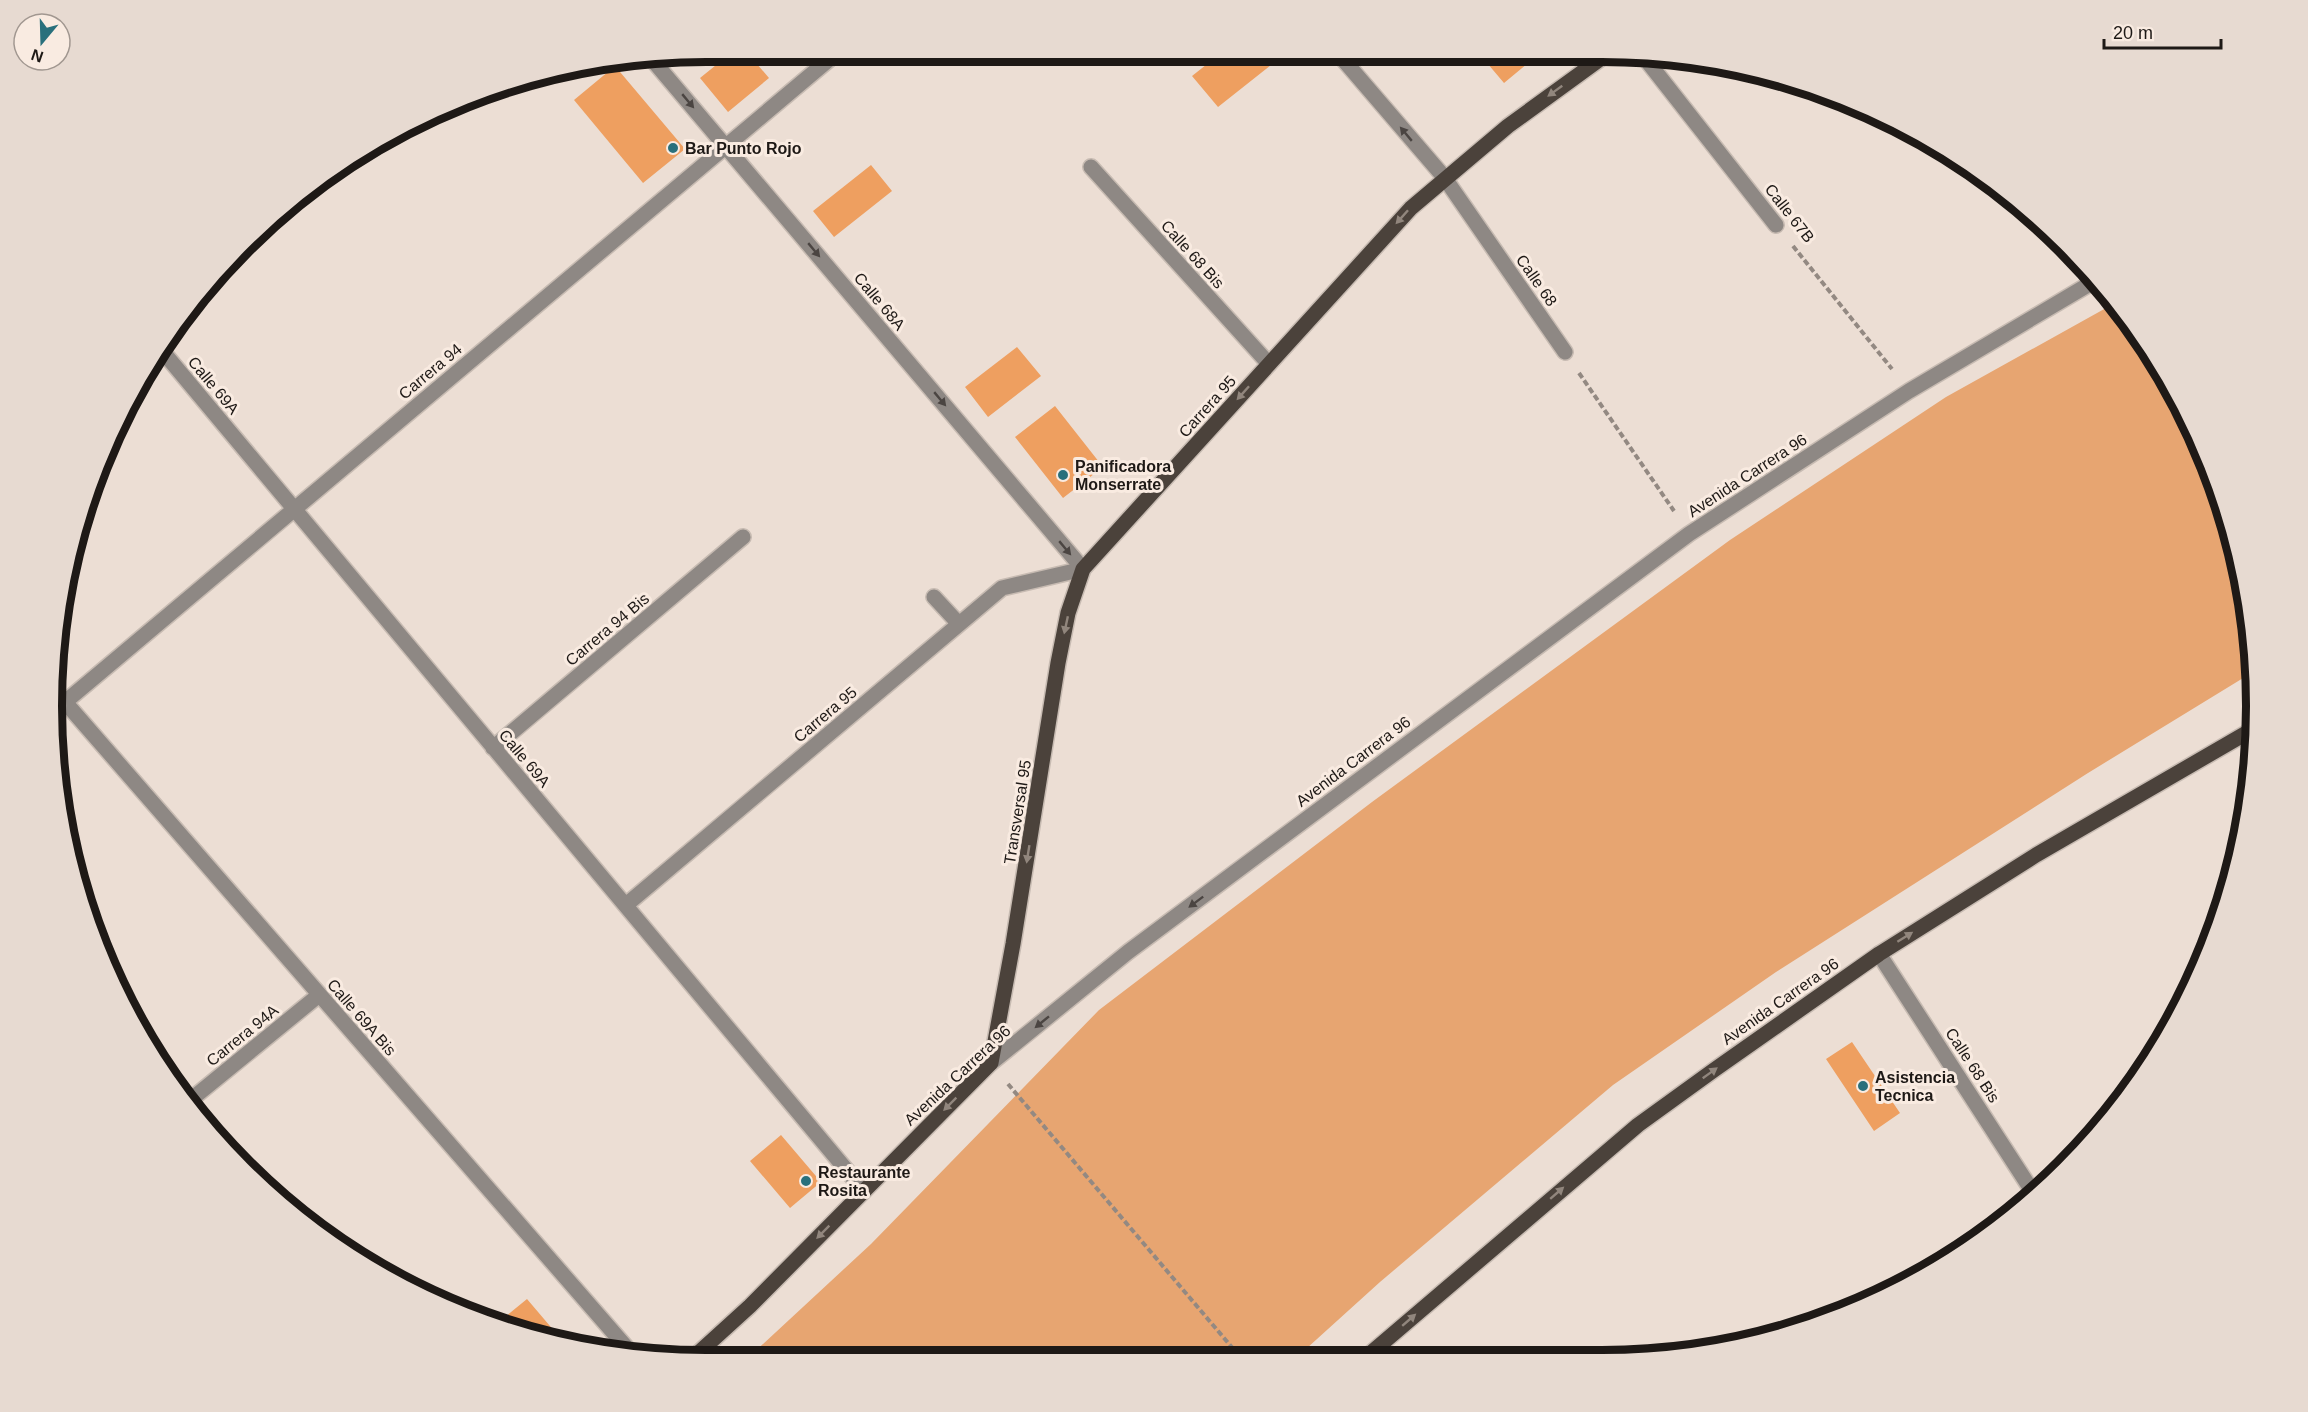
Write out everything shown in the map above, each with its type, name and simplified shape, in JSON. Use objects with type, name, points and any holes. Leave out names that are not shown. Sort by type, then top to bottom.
[{"type":"main road","name":"Carrera 95","points":[[1083,569],[1411,208],[1444,177],[1508,126],[1596,62]]},
{"type":"main road","name":"Transversal 95","points":[[991,1063],[1014,944],[1058,663],[1068,614],[1083,569]]},
{"type":"main road","name":"Avenida Carrera 96","points":[[1374,1350],[1638,1125],[1879,954],[2036,855],[2245,734]]},
{"type":"main road","name":"Avenida Carrera 96","points":[[703,1350],[750,1306],[991,1063]]},
{"type":"street","name":"Carrera 94","points":[[62,704],[826,62]]},
{"type":"street","name":"Calle 68","points":[[1345,62],[1444,177],[1564,352]]},
{"type":"street","name":"Calle 67B","points":[[1649,63],[1776,225]]},
{"type":"street","name":"Calle 68A","points":[[656,64],[1083,569]]},
{"type":"street","name":"Calle 68 Bis","points":[[1091,167],[1269,364]]},
{"type":"street","name":"Avenida Carrera 96","points":[[991,1063],[1128,952],[1689,534],[1909,391],[2089,284]]},
{"type":"street","name":"Calle 69A","points":[[166,355],[864,1191]]},
{"type":"street","name":"Carrera 94 Bis","points":[[493,747],[743,537]]},
{"type":"street","name":"Carrera 95","points":[[626,905],[1002,588],[1083,569]]},
{"type":"street","points":[[934,597],[959,624]]},
{"type":"street","name":"Calle 69A Bis","points":[[65,702],[624,1345]]},
{"type":"street","name":"Calle 68 Bis","points":[[1879,954],[2030,1188]]},
{"type":"street","name":"Carrera 94A","points":[[194,1097],[320,995]]},
{"type":"path","name":"Calle 67B","points":[[1776,225],[1909,391]]},
{"type":"path","points":[[1564,352],[1689,534]]},
{"type":"path","points":[[991,1063],[1234,1350]]},
{"type":"shaded area","points":[[2108,307],[2138,348],[2160,384],[2180,421],[2212,499],[2225,539],[2234,580],[2241,622],[2245,677],[2088,773],[1776,972],[1613,1085],[1380,1282],[1305,1350],[756,1350],[871,1244],[1099,1010],[1372,802],[1730,540],[1946,397]]},
{"type":"building","points":[[720,62],[755,62],[769,78],[728,112],[700,78]]},
{"type":"building","points":[[1210,62],[1275,62],[1218,107],[1192,76]]},
{"type":"building","points":[[1486,62],[1529,62],[1504,83]]},
{"type":"building","points":[[617,68],[685,149],[643,183],[574,100],[612,69]]},
{"type":"building","points":[[871,165],[892,191],[834,237],[813,211]]},
{"type":"building","points":[[1017,347],[1041,376],[988,417],[965,387]]},
{"type":"building","points":[[1055,406],[1103,467],[1063,498],[1015,437]]},
{"type":"building","name":"Asistencia Tecnica","points":[[1852,1042],[1900,1113],[1874,1131],[1826,1059]]},
{"type":"building","points":[[781,1135],[821,1182],[790,1208],[750,1161]]},
{"type":"building","points":[[527,1299],[556,1333],[539,1329],[505,1317]]},
{"type":"place","name":"Bar Punto Rojo","points":[[673,148]]},
{"type":"place","name":"Panificadora Monserrate","points":[[1063,475]]},
{"type":"place","name":"Asistencia Tecnica","points":[[1863,1086]]},
{"type":"place","name":"Restaurante Rosita","points":[[806,1181]]}]
